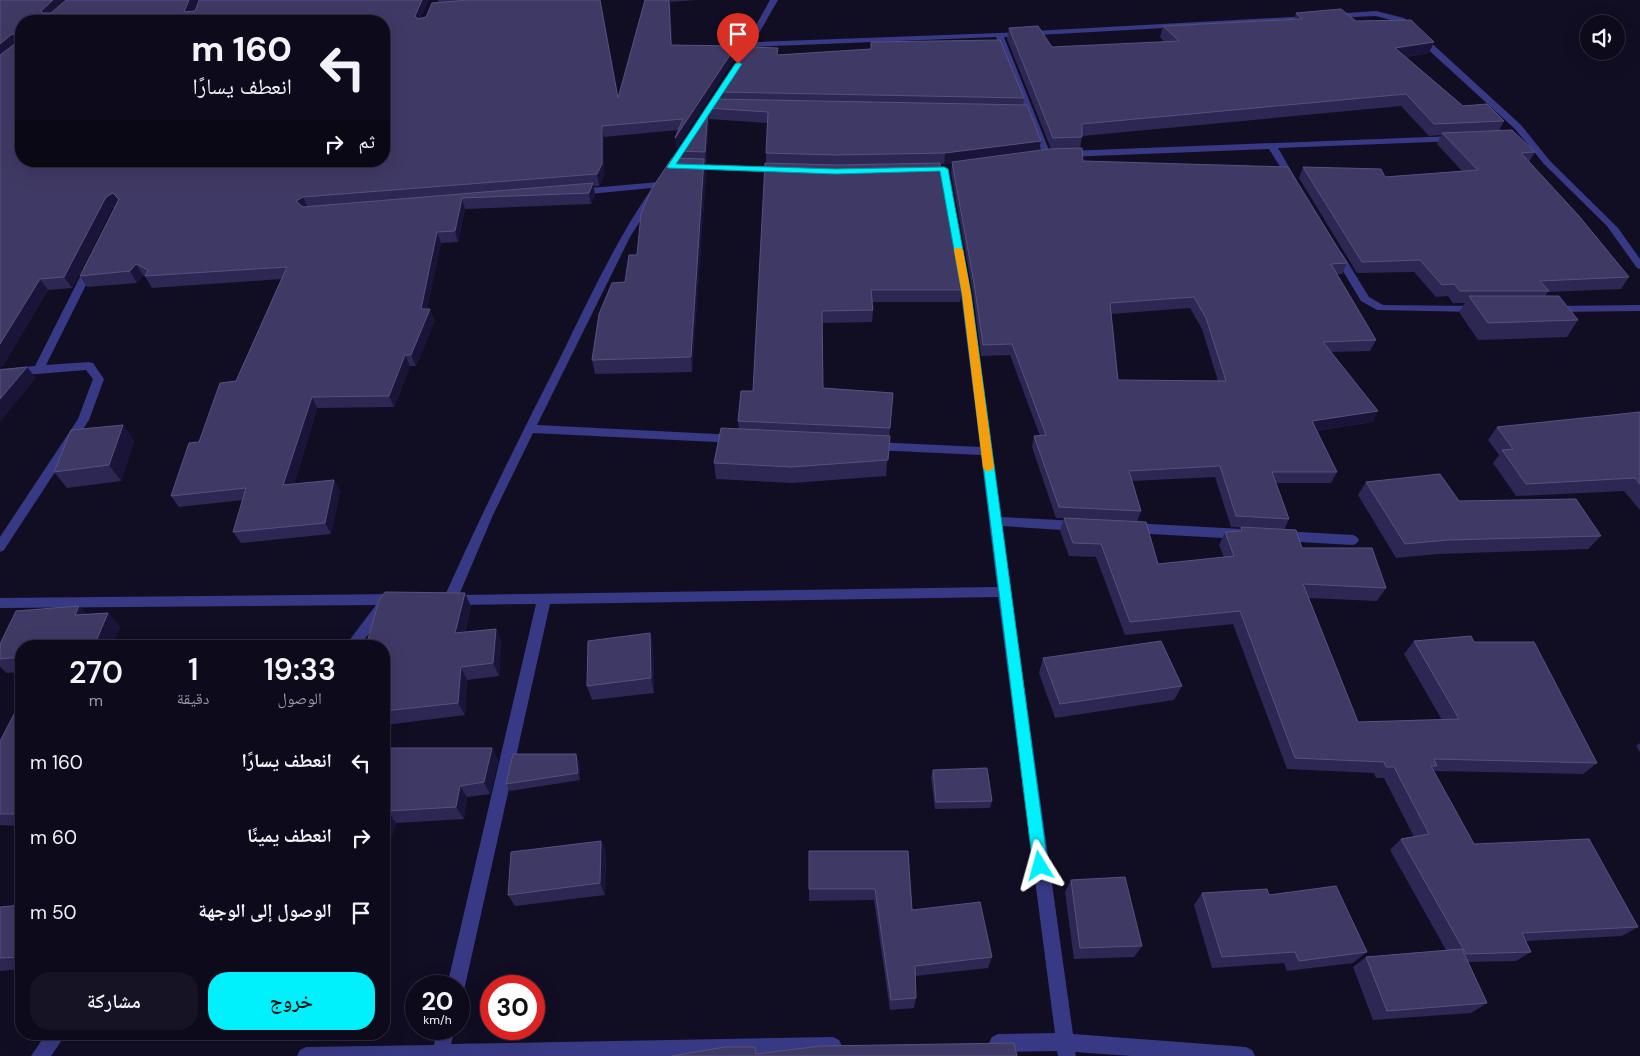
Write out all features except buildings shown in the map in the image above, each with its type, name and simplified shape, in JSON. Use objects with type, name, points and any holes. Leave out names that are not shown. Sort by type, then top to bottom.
[{"type":"street","points":[[742,58],[774,0]]},
{"type":"street","points":[[1323,17],[1382,14],[1392,15],[1401,20],[1518,127],[1524,136],[1608,222],[1640,266]]},
{"type":"street","points":[[749,45],[999,35],[1313,17]]},
{"type":"street","points":[[999,35],[1029,112],[1042,156],[1466,139]]},
{"type":"street","points":[[450,600],[529,429],[625,236],[699,124],[716,105],[733,72]]},
{"type":"street","points":[[1019,111],[1029,112]]},
{"type":"street","points":[[1514,137],[1524,136]]},
{"type":"street","points":[[1272,146],[1297,187]]},
{"type":"street","points":[[671,167],[788,170]]},
{"type":"street","points":[[944,169],[966,294],[1065,1049]]},
{"type":"street","points":[[571,192],[659,186]]},
{"type":"street","points":[[1331,243],[1365,299],[1380,308],[1490,309]]},
{"type":"street","points":[[39,368],[97,254]]},
{"type":"street","points":[[1540,309],[1640,308]]},
{"type":"street","points":[[0,373],[39,368],[89,366],[99,380],[82,420],[0,547]]},
{"type":"street","points":[[529,429],[748,440]]},
{"type":"street","points":[[857,445],[986,451]]},
{"type":"street","points":[[995,521],[1094,526]]},
{"type":"street","points":[[1124,528],[1253,535]]},
{"type":"street","points":[[1273,536],[1352,540]]},
{"type":"street","points":[[433,600],[544,600],[1004,592]]},
{"type":"street","points":[[357,640],[388,599]]},
{"type":"street","points":[[0,603],[406,599]]},
{"type":"street","points":[[459,975],[544,600]]},
{"type":"street","points":[[40,1056],[52,1040]]},
{"type":"street","points":[[440,1055],[443,1040]]},
{"type":"street","points":[[985,1044],[1246,1056]]},
{"type":"street","points":[[306,1056],[846,1046]]},
{"type":"slow traffic","points":[[958,250],[966,294],[988,468]]},
{"type":"route","points":[[738,64],[671,167],[836,171],[944,169],[966,294],[1040,866]]}]
